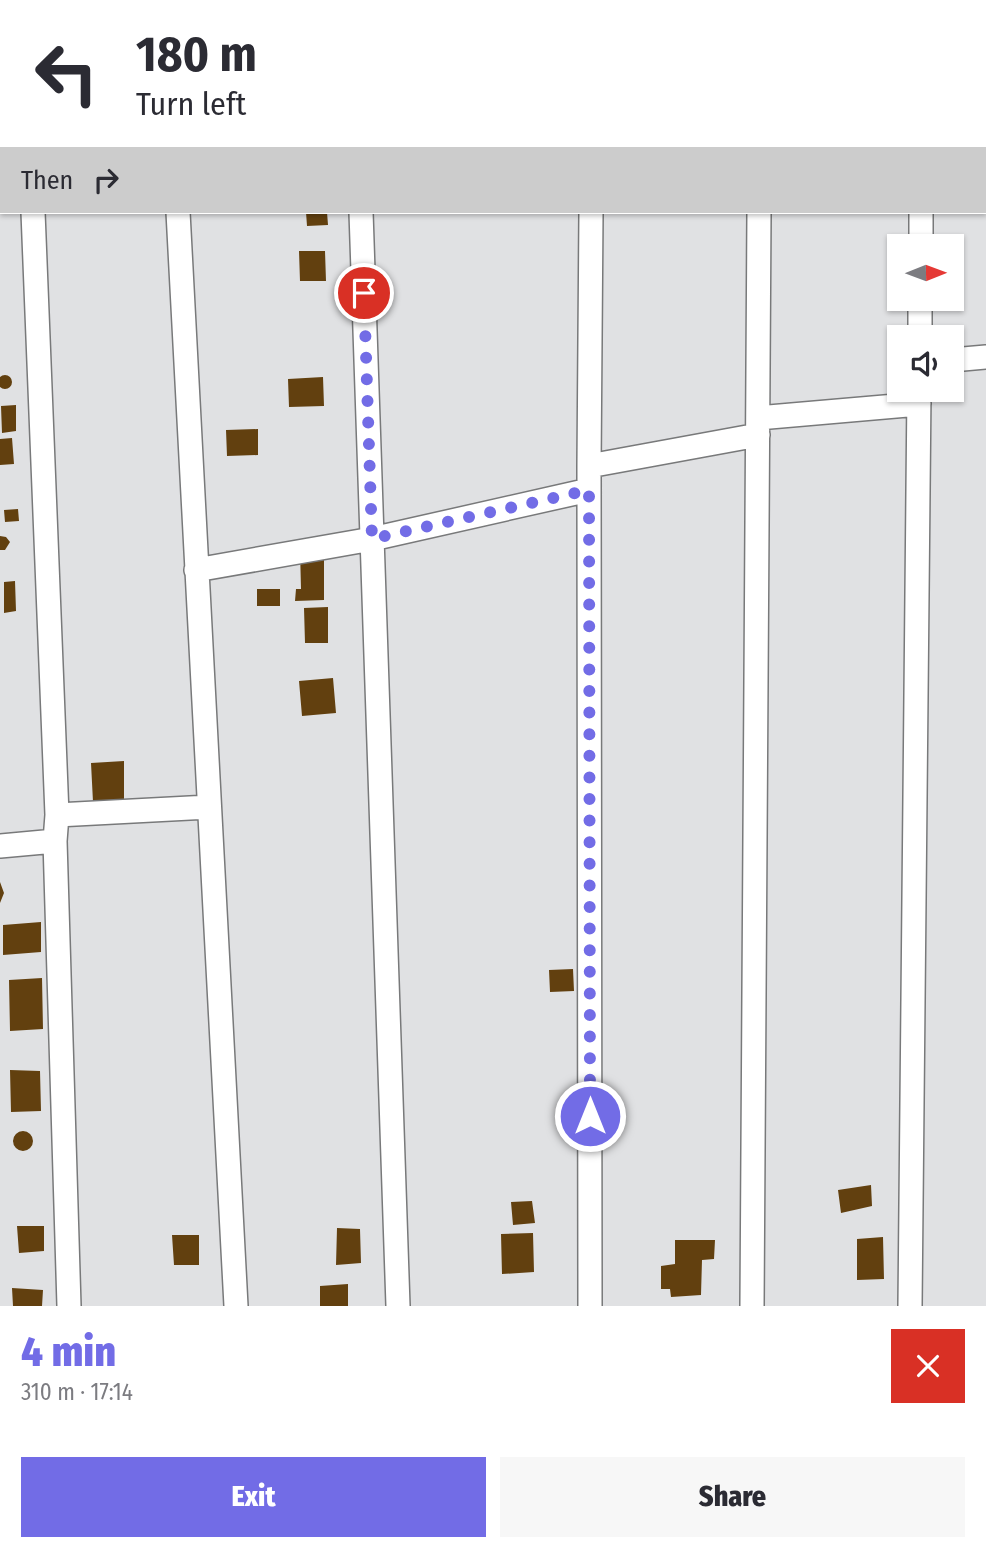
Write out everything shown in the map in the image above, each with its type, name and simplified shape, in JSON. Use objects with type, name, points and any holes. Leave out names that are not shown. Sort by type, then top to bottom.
[{"type":"street","points":[[33,214],[57,815],[55,841],[69,1306]]},
{"type":"street","points":[[178,214],[236,1306]]},
{"type":"street","points":[[361,214],[398,1306]]},
{"type":"street","points":[[590,1306],[591,214]]},
{"type":"street","points":[[752,1306],[759,214]]},
{"type":"street","points":[[921,214],[921,234]]},
{"type":"street","points":[[964,359],[986,357]]},
{"type":"street","points":[[589,466],[758,427],[892,402]]},
{"type":"street","points":[[910,1306],[919,402]]},
{"type":"street","points":[[196,570],[372,539],[589,490]]},
{"type":"street","points":[[57,815],[209,807]]},
{"type":"street","points":[[0,846],[55,841]]},
{"type":"building","points":[[306,214],[327,214],[328,225],[307,226]]},
{"type":"building","points":[[299,251],[325,251],[326,281],[300,281]]},
{"type":"building","points":[[0,377],[10,377],[10,387],[0,387]]},
{"type":"building","points":[[323,377],[324,406],[289,407],[288,379]]},
{"type":"building","points":[[16,405],[16,431],[2,433],[1,406]]},
{"type":"building","points":[[258,429],[258,455],[227,456],[226,430]]},
{"type":"building","points":[[12,438],[14,464],[0,465],[0,439]]},
{"type":"building","points":[[18,509],[19,521],[5,522],[4,510]]},
{"type":"building","points":[[0,536],[6,537],[10,542],[5,550],[0,550]]},
{"type":"building","points":[[300,550],[324,550],[324,600],[295,601],[296,589],[301,589]]},
{"type":"building","points":[[15,581],[16,611],[4,613],[4,582]]},
{"type":"building","points":[[257,589],[280,589],[280,606],[257,606]]},
{"type":"building","points":[[328,607],[328,643],[305,643],[304,608]]},
{"type":"building","points":[[333,678],[336,713],[302,716],[299,681]]},
{"type":"building","points":[[124,761],[124,801],[93,802],[91,763]]},
{"type":"building","points":[[0,882],[4,893],[0,903]]},
{"type":"building","points":[[41,922],[41,952],[3,955],[3,925]]},
{"type":"building","points":[[573,969],[574,991],[550,992],[549,970]]},
{"type":"building","points":[[42,978],[43,1029],[10,1031],[9,980]]},
{"type":"building","points":[[10,1070],[40,1071],[41,1111],[11,1112]]},
{"type":"building","points":[[19,1131],[27,1131],[33,1141],[27,1151],[19,1151],[13,1145],[13,1137]]},
{"type":"building","points":[[871,1185],[872,1206],[841,1213],[838,1190]]},
{"type":"building","points":[[532,1201],[535,1223],[513,1225],[511,1202]]},
{"type":"building","points":[[17,1226],[44,1226],[44,1251],[19,1253]]},
{"type":"building","points":[[337,1228],[360,1229],[361,1263],[336,1265]]},
{"type":"building","points":[[533,1233],[534,1272],[502,1274],[501,1234]]},
{"type":"building","points":[[172,1235],[199,1235],[199,1265],[174,1265]]},
{"type":"building","points":[[883,1237],[884,1279],[857,1280],[857,1239]]},
{"type":"building","points":[[675,1240],[715,1240],[714,1259],[702,1260],[701,1295],[671,1297],[670,1289],[661,1289],[661,1266],[675,1264]]},
{"type":"building","points":[[348,1284],[348,1306],[320,1306],[320,1286]]},
{"type":"building","points":[[12,1288],[43,1290],[42,1306],[13,1306]]},
{"type":"route","points":[[364,293],[372,539],[589,490],[590,1116]]}]
